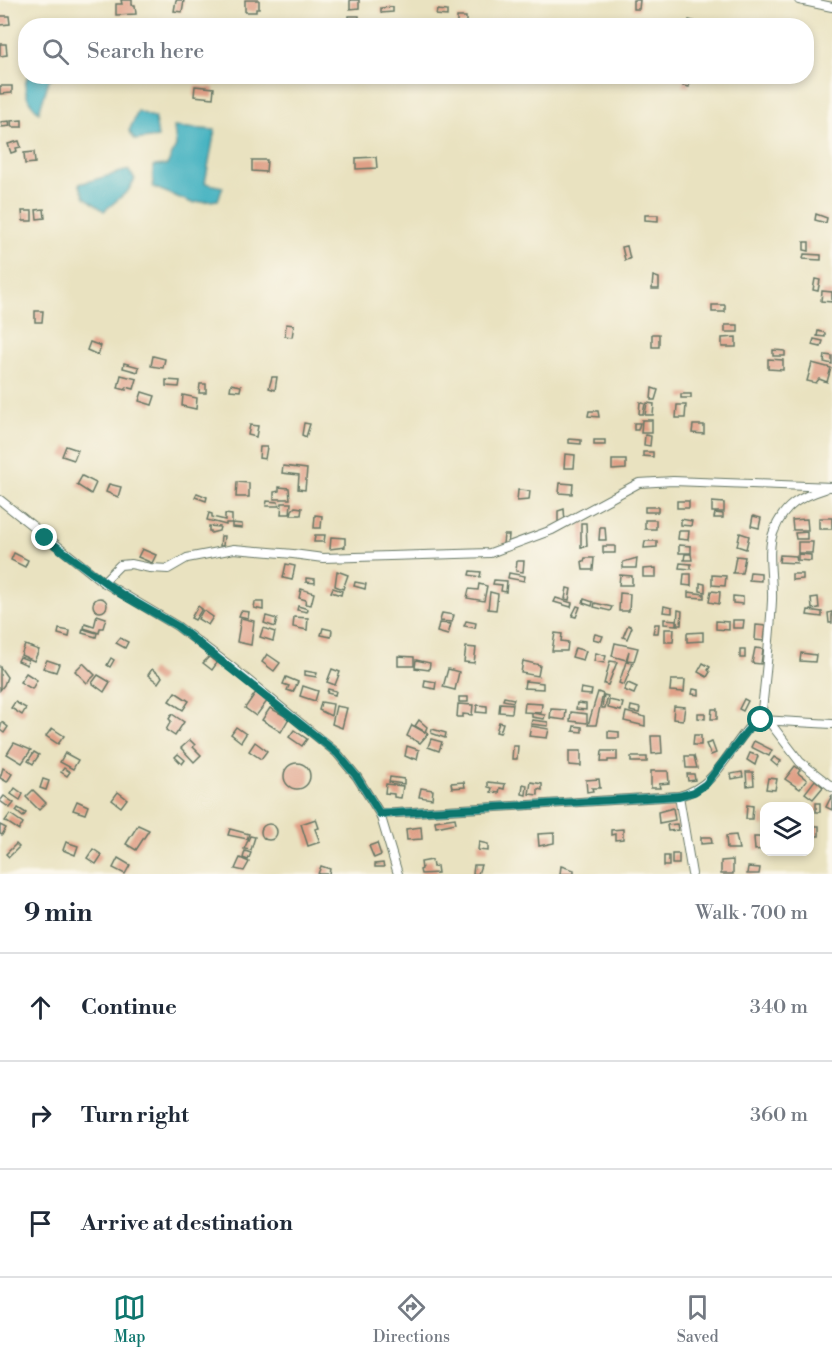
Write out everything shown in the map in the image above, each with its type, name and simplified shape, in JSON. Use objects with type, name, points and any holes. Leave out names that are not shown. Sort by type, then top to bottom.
[{"type":"street","points":[[800,0],[832,7]]},
{"type":"street","points":[[103,582],[120,565],[131,564],[168,569],[187,558],[234,549],[323,558],[490,553],[552,530],[639,483],[673,481],[832,487],[804,495],[788,507],[772,533],[770,547],[772,598],[765,720],[800,762],[832,787]]},
{"type":"street","points":[[0,501],[103,582],[177,626],[337,753],[357,777],[380,814],[398,874]]},
{"type":"street","points":[[380,814],[679,796],[694,792],[706,784],[753,724],[765,720],[832,724]]},
{"type":"street","points":[[679,796],[692,874]]},
{"type":"water","points":[[26,84],[48,84],[39,112],[27,96]]},
{"type":"water","points":[[138,111],[155,118],[158,137],[135,140],[129,131]]},
{"type":"water","points":[[174,127],[215,130],[205,183],[223,187],[218,200],[192,203],[153,187],[153,166],[167,165],[176,146]]},
{"type":"water","points":[[128,170],[135,179],[128,191],[104,211],[85,197],[79,184]]},
{"type":"building","points":[[121,0],[132,0],[136,14],[116,15],[116,4],[122,4]]},
{"type":"building","points":[[176,0],[184,0],[182,12],[174,11]]},
{"type":"building","points":[[245,0],[259,0],[259,9],[256,9],[256,12],[245,12]]},
{"type":"building","points":[[350,0],[359,0],[359,8],[350,9]]},
{"type":"building","points":[[633,0],[640,0],[639,9],[633,9]]},
{"type":"building","points":[[393,7],[393,12],[381,13],[381,8]]},
{"type":"building","points":[[437,10],[447,11],[447,16],[436,15]]},
{"type":"building","points":[[0,16],[9,16],[10,24],[0,25]]},
{"type":"building","points":[[0,44],[6,44],[7,55],[0,56]]},
{"type":"building","points":[[0,86],[12,86],[12,93],[0,94]]},
{"type":"building","points":[[195,86],[214,88],[213,98],[194,96]]},
{"type":"building","points":[[22,120],[22,127],[12,127],[11,121]]},
{"type":"building","points":[[9,121],[10,126],[2,127],[1,122]]},
{"type":"building","points":[[19,141],[21,147],[11,153],[8,144]]},
{"type":"building","points":[[34,152],[35,163],[25,164],[24,153]]},
{"type":"building","points":[[376,157],[377,168],[356,169],[356,158]]},
{"type":"building","points":[[252,160],[267,160],[266,172],[252,171]]},
{"type":"building","points":[[44,209],[45,218],[37,219],[36,210]]},
{"type":"building","points":[[22,211],[32,211],[32,221],[23,221]]},
{"type":"building","points":[[816,214],[827,218],[826,223],[815,220]]},
{"type":"building","points":[[645,215],[658,215],[658,221],[645,220]]},
{"type":"building","points":[[804,242],[809,242],[809,251],[804,250]]},
{"type":"building","points":[[627,246],[630,259],[625,260],[622,247]]},
{"type":"building","points":[[804,254],[821,255],[821,260],[803,259]]},
{"type":"building","points":[[653,276],[659,278],[659,289],[652,289]]},
{"type":"building","points":[[815,279],[820,280],[818,291],[813,290]]},
{"type":"building","points":[[822,291],[832,292],[832,302],[821,301]]},
{"type":"building","points":[[712,305],[725,305],[725,312],[712,312]]},
{"type":"building","points":[[35,311],[43,311],[42,322],[35,322]]},
{"type":"building","points":[[286,324],[294,325],[292,337],[285,336]]},
{"type":"building","points":[[725,325],[738,325],[738,332],[725,332]]},
{"type":"building","points":[[818,331],[825,333],[825,337],[817,336]]},
{"type":"building","points":[[652,334],[659,334],[659,347],[652,347]]},
{"type":"building","points":[[736,337],[736,347],[722,347],[722,338]]},
{"type":"building","points":[[814,339],[823,341],[821,347],[812,345]]},
{"type":"building","points":[[90,342],[101,346],[98,355],[87,350]]},
{"type":"building","points":[[773,350],[785,351],[785,356],[773,356]]},
{"type":"building","points":[[825,355],[832,356],[832,364],[824,362]]},
{"type":"building","points":[[153,356],[165,359],[163,368],[151,366]]},
{"type":"building","points":[[768,359],[783,360],[783,370],[768,369]]},
{"type":"building","points":[[124,363],[139,367],[138,372],[123,368]]},
{"type":"building","points":[[812,363],[831,368],[827,382],[819,379],[816,383],[807,381]]},
{"type":"building","points":[[121,375],[137,379],[134,389],[118,388]]},
{"type":"building","points":[[272,377],[277,377],[275,390],[269,388]]},
{"type":"building","points":[[166,380],[180,381],[179,387],[166,386]]},
{"type":"building","points":[[200,384],[206,384],[206,393],[199,393]]},
{"type":"building","points":[[231,384],[241,386],[240,391],[230,390]]},
{"type":"building","points":[[652,388],[658,390],[655,400],[651,400]]},
{"type":"building","points":[[142,392],[155,396],[152,405],[139,401]]},
{"type":"building","points":[[681,394],[691,394],[691,398],[681,398]]},
{"type":"building","points":[[183,395],[197,398],[196,409],[182,406]]},
{"type":"building","points":[[640,402],[645,404],[643,414],[639,414]]},
{"type":"building","points":[[647,403],[654,404],[653,415],[645,415]]},
{"type":"building","points":[[677,405],[686,405],[685,418],[676,418]]},
{"type":"building","points":[[589,411],[598,411],[599,417],[588,416]]},
{"type":"building","points":[[642,420],[652,420],[652,433],[641,433]]},
{"type":"building","points":[[304,423],[310,424],[306,437],[302,435]]},
{"type":"building","points":[[634,423],[640,423],[638,430],[634,430]]},
{"type":"building","points":[[250,425],[258,426],[256,437],[248,435]]},
{"type":"building","points":[[693,425],[704,425],[704,434],[692,433]]},
{"type":"building","points":[[645,435],[651,436],[650,446],[644,445]]},
{"type":"building","points":[[569,439],[581,440],[581,444],[569,443]]},
{"type":"building","points":[[594,440],[605,440],[605,445],[594,445]]},
{"type":"building","points":[[66,446],[78,450],[74,460],[62,456]]},
{"type":"building","points":[[260,447],[267,447],[265,459],[259,458]]},
{"type":"building","points":[[643,452],[653,452],[653,457],[643,456]]},
{"type":"building","points":[[565,454],[575,455],[574,468],[564,468]]},
{"type":"building","points":[[612,460],[626,460],[626,469],[612,470]]},
{"type":"building","points":[[283,466],[307,469],[305,490],[298,489],[299,475],[282,473]]},
{"type":"building","points":[[82,476],[96,483],[91,494],[77,485]]},
{"type":"building","points":[[237,482],[249,483],[249,497],[236,497]]},
{"type":"building","points":[[560,483],[573,484],[572,494],[559,493]]},
{"type":"building","points":[[109,484],[121,487],[118,497],[106,492]]},
{"type":"building","points":[[279,487],[289,488],[290,499],[274,499],[274,492],[279,491]]},
{"type":"building","points":[[518,490],[530,491],[529,500],[517,501]]},
{"type":"building","points":[[197,493],[207,497],[206,501],[195,497]]},
{"type":"building","points":[[267,501],[278,502],[279,506],[266,506]]},
{"type":"building","points":[[677,501],[689,501],[689,508],[677,508]]},
{"type":"building","points":[[712,502],[724,503],[724,512],[712,512]]},
{"type":"building","points":[[282,503],[291,503],[290,514],[281,514]]},
{"type":"building","points":[[295,507],[302,508],[301,515],[291,515]]},
{"type":"building","points":[[645,507],[658,507],[658,512],[645,512]]},
{"type":"building","points":[[564,509],[565,522],[558,522],[558,511]]},
{"type":"building","points":[[209,513],[212,517],[225,520],[225,514],[232,515],[232,523],[226,523],[226,525],[207,520]]},
{"type":"building","points":[[715,513],[723,514],[723,518],[714,518]]},
{"type":"building","points":[[315,515],[322,516],[321,528],[314,528]]},
{"type":"building","points":[[753,516],[761,518],[759,528],[751,526]]},
{"type":"building","points":[[819,518],[832,518],[832,529],[819,529]]},
{"type":"building","points":[[681,519],[692,521],[691,526],[681,525]]},
{"type":"building","points":[[807,519],[808,530],[793,530],[792,520]]},
{"type":"building","points":[[645,520],[656,520],[656,529],[645,529]]},
{"type":"building","points":[[232,523],[242,524],[242,528],[232,527]]},
{"type":"building","points":[[581,523],[586,523],[587,546],[581,547]]},
{"type":"building","points":[[209,526],[220,527],[219,531],[211,533]]},
{"type":"building","points":[[600,527],[605,527],[606,540],[599,540]]},
{"type":"building","points":[[679,531],[689,531],[688,540],[678,539]]},
{"type":"building","points":[[807,532],[807,539],[796,539],[795,533]]},
{"type":"building","points":[[740,533],[749,536],[746,549],[737,546]]},
{"type":"building","points":[[315,535],[325,535],[324,542],[314,542]]},
{"type":"building","points":[[504,535],[509,535],[508,544],[503,544]]},
{"type":"building","points":[[221,536],[224,536],[223,546],[220,546]]},
{"type":"building","points":[[331,537],[345,538],[345,547],[330,549]]},
{"type":"building","points":[[645,541],[657,541],[657,547],[644,548]]},
{"type":"building","points":[[798,542],[813,542],[812,553],[798,553]]},
{"type":"building","points":[[679,545],[691,546],[691,553],[679,553]]},
{"type":"building","points":[[603,546],[615,546],[615,553],[603,553]]},
{"type":"building","points":[[142,549],[156,555],[152,563],[138,557]]},
{"type":"building","points":[[14,553],[28,560],[25,567],[11,560]]},
{"type":"building","points":[[685,554],[691,554],[692,560],[684,560]]},
{"type":"building","points":[[798,554],[811,555],[811,561],[798,560]]},
{"type":"building","points":[[780,555],[796,556],[797,563],[779,562]]},
{"type":"building","points":[[736,556],[745,557],[742,573],[733,573]]},
{"type":"building","points":[[585,558],[594,558],[593,570],[583,570],[582,561]]},
{"type":"building","points":[[637,558],[636,568],[623,568],[623,562]]},
{"type":"building","points":[[517,561],[524,561],[523,572],[516,571]]},
{"type":"building","points":[[680,563],[691,564],[691,569],[679,568]]},
{"type":"building","points":[[286,564],[295,566],[292,580],[283,578]]},
{"type":"building","points":[[656,568],[656,577],[643,577],[643,569]]},
{"type":"building","points":[[337,571],[348,575],[343,589],[335,586]]},
{"type":"building","points":[[470,571],[481,572],[480,577],[469,575]]},
{"type":"building","points":[[750,572],[761,573],[761,581],[749,580]]},
{"type":"building","points":[[509,573],[525,576],[524,581],[508,578]]},
{"type":"building","points":[[684,574],[691,574],[691,586],[683,585]]},
{"type":"building","points":[[792,574],[803,574],[803,579],[792,580]]},
{"type":"building","points":[[620,575],[632,576],[632,585],[619,585]]},
{"type":"building","points":[[712,575],[726,576],[725,586],[712,585]]},
{"type":"building","points":[[306,578],[315,579],[315,583],[306,582]]},
{"type":"building","points":[[494,580],[507,581],[506,592],[501,591],[502,585],[493,584]]},
{"type":"building","points":[[355,582],[366,584],[365,589],[354,586]]},
{"type":"building","points":[[700,583],[705,584],[705,592],[700,591]]},
{"type":"building","points":[[479,584],[487,586],[484,601],[467,598],[469,589],[478,590]]},
{"type":"building","points":[[333,588],[342,591],[341,595],[331,592]]},
{"type":"building","points":[[567,588],[571,589],[569,600],[565,599]]},
{"type":"building","points":[[301,589],[314,593],[311,605],[305,604],[306,600],[299,598]]},
{"type":"building","points":[[711,591],[720,592],[719,604],[709,602]]},
{"type":"building","points":[[490,592],[498,594],[496,610],[488,609]]},
{"type":"building","points":[[688,592],[704,594],[704,598],[688,597]]},
{"type":"building","points":[[620,593],[630,594],[629,611],[619,611]]},
{"type":"building","points":[[733,596],[743,597],[743,604],[733,603]]},
{"type":"building","points":[[818,597],[819,608],[812,609],[811,598]]},
{"type":"building","points":[[97,598],[103,598],[107,605],[103,612],[97,612],[93,608],[93,602]]},
{"type":"building","points":[[556,598],[572,603],[571,607],[554,602]]},
{"type":"building","points":[[584,599],[593,602],[592,606],[583,603]]},
{"type":"building","points":[[255,602],[263,602],[263,610],[254,608]]},
{"type":"building","points":[[595,603],[612,607],[610,611],[594,607]]},
{"type":"building","points":[[198,606],[202,609],[195,620],[191,618]]},
{"type":"building","points":[[298,606],[308,609],[307,612],[297,610]]},
{"type":"building","points":[[577,606],[580,607],[576,617],[572,616]]},
{"type":"building","points":[[664,606],[672,608],[672,613],[663,612]]},
{"type":"building","points":[[203,610],[213,617],[208,625],[198,619]]},
{"type":"building","points":[[678,610],[682,611],[681,625],[677,625]]},
{"type":"building","points":[[808,610],[822,612],[822,617],[807,615]]},
{"type":"building","points":[[241,611],[249,612],[248,618],[239,616]]},
{"type":"building","points":[[832,612],[832,623],[829,623],[828,613]]},
{"type":"building","points":[[442,613],[454,615],[452,622],[440,621]]},
{"type":"building","points":[[97,615],[106,618],[99,633],[84,628],[85,624],[94,627]]},
{"type":"building","points":[[266,616],[277,619],[275,627],[264,623]]},
{"type":"building","points":[[294,617],[308,618],[307,630],[293,627]]},
{"type":"building","points":[[241,618],[254,621],[251,645],[237,642]]},
{"type":"building","points":[[664,619],[676,620],[676,625],[664,624]]},
{"type":"building","points":[[733,620],[744,620],[743,628],[733,628]]},
{"type":"building","points":[[466,621],[476,623],[475,628],[464,626]]},
{"type":"building","points":[[716,621],[729,622],[729,630],[716,629]]},
{"type":"building","points":[[439,623],[451,624],[448,635],[437,632]]},
{"type":"building","points":[[655,624],[659,624],[658,633],[653,633]]},
{"type":"building","points":[[628,625],[632,627],[627,639],[623,637]]},
{"type":"building","points":[[756,625],[766,626],[764,641],[755,640]]},
{"type":"building","points":[[263,628],[275,632],[273,641],[260,637]]},
{"type":"building","points":[[323,628],[332,630],[331,637],[321,635]]},
{"type":"building","points":[[59,629],[70,631],[69,637],[58,634]]},
{"type":"building","points":[[83,629],[97,633],[96,637],[82,633]]},
{"type":"building","points":[[665,629],[674,629],[673,642],[665,642]]},
{"type":"building","points":[[703,632],[703,641],[687,642],[687,633]]},
{"type":"building","points":[[555,633],[562,634],[561,641],[568,642],[567,651],[552,651]]},
{"type":"building","points":[[595,634],[603,636],[601,641],[593,639]]},
{"type":"building","points":[[120,638],[128,642],[125,648],[116,643]]},
{"type":"building","points":[[615,643],[638,648],[634,661],[627,660],[629,651],[626,660],[612,656]]},
{"type":"building","points":[[25,645],[39,650],[34,661],[21,655]]},
{"type":"building","points":[[466,647],[476,648],[474,663],[464,662]]},
{"type":"building","points":[[575,648],[586,651],[583,660],[572,657]]},
{"type":"building","points":[[755,648],[763,649],[761,664],[752,663]]},
{"type":"building","points":[[740,649],[745,649],[745,658],[740,658]]},
{"type":"building","points":[[596,653],[606,656],[604,663],[594,661]]},
{"type":"building","points":[[801,653],[816,655],[815,662],[800,661]]},
{"type":"building","points":[[267,654],[280,663],[274,671],[262,662]]},
{"type":"building","points":[[398,656],[414,657],[414,666],[398,666]]},
{"type":"building","points":[[20,657],[28,660],[27,665],[18,661]]},
{"type":"building","points":[[209,657],[217,663],[212,670],[203,663]]},
{"type":"building","points":[[111,658],[114,660],[110,667],[107,665]]},
{"type":"building","points":[[47,660],[59,664],[56,672],[43,668]]},
{"type":"building","points":[[416,660],[430,663],[429,670],[415,668]]},
{"type":"building","points":[[523,661],[540,665],[538,676],[521,673]]},
{"type":"building","points":[[610,661],[617,662],[608,685],[604,684]]},
{"type":"building","points":[[626,662],[633,663],[624,685],[619,683]]},
{"type":"building","points":[[83,663],[95,675],[87,683],[75,671]]},
{"type":"building","points":[[703,663],[710,667],[707,677],[698,672]]},
{"type":"building","points":[[0,667],[7,677],[0,690]]},
{"type":"building","points":[[152,669],[162,677],[158,683],[148,675]]},
{"type":"building","points":[[332,669],[340,672],[335,685],[327,682]]},
{"type":"building","points":[[448,669],[459,672],[455,690],[443,687]]},
{"type":"building","points":[[305,671],[317,673],[316,677],[305,675]]},
{"type":"building","points":[[26,673],[37,680],[32,689],[20,682]]},
{"type":"building","points":[[98,675],[110,682],[104,692],[92,683]]},
{"type":"building","points":[[286,677],[298,682],[293,692],[287,690],[289,686],[283,684]]},
{"type":"building","points":[[425,680],[436,682],[435,689],[424,687]]},
{"type":"building","points":[[671,680],[685,680],[684,692],[670,691]]},
{"type":"building","points":[[525,681],[543,683],[543,689],[524,688]]},
{"type":"building","points":[[628,683],[637,687],[634,694],[624,690]]},
{"type":"building","points":[[303,686],[318,691],[315,701],[300,696]]},
{"type":"building","points":[[581,688],[592,690],[591,695],[580,694]]},
{"type":"building","points":[[328,689],[336,691],[335,695],[327,693]]},
{"type":"building","points":[[693,689],[699,690],[699,695],[692,694]]},
{"type":"building","points":[[175,692],[189,701],[183,710],[169,701]]},
{"type":"building","points":[[256,692],[268,700],[256,716],[245,708]]},
{"type":"building","points":[[598,692],[603,694],[596,725],[588,725]]},
{"type":"building","points":[[604,695],[608,696],[605,708],[602,708]]},
{"type":"building","points":[[459,697],[468,697],[468,702],[459,702]]},
{"type":"building","points":[[504,697],[514,699],[513,702],[503,700]]},
{"type":"building","points":[[744,699],[748,701],[743,711],[739,709]]},
{"type":"building","points":[[609,700],[623,703],[621,711],[608,708]]},
{"type":"building","points":[[15,702],[26,708],[22,715],[11,708]]},
{"type":"building","points":[[321,702],[333,704],[331,716],[319,710]]},
{"type":"building","points":[[500,703],[513,704],[512,713],[499,712]]},
{"type":"building","points":[[525,703],[542,704],[541,713],[524,712]]},
{"type":"building","points":[[577,703],[586,704],[586,710],[576,709]]},
{"type":"building","points":[[458,704],[473,705],[472,715],[463,714],[463,717],[457,717]]},
{"type":"building","points":[[477,705],[487,706],[487,713],[476,712]]},
{"type":"building","points":[[336,706],[347,708],[342,728],[332,724]]},
{"type":"building","points":[[631,706],[640,708],[639,713],[630,711]]},
{"type":"building","points":[[674,706],[685,707],[683,720],[673,719]]},
{"type":"building","points":[[270,708],[289,718],[281,732],[262,720]]},
{"type":"building","points":[[551,709],[566,710],[565,720],[550,718]]},
{"type":"building","points":[[712,709],[717,709],[717,719],[711,719]]},
{"type":"building","points":[[571,712],[587,714],[587,723],[570,721]]},
{"type":"building","points":[[626,712],[645,717],[645,726],[624,721]]},
{"type":"building","points":[[532,713],[545,715],[544,719],[532,717]]},
{"type":"building","points":[[698,713],[705,713],[705,719],[698,718]]},
{"type":"building","points":[[172,714],[184,722],[175,736],[166,730]]},
{"type":"building","points":[[419,720],[427,727],[425,732],[415,726]]},
{"type":"building","points":[[532,720],[548,722],[548,726],[531,724]]},
{"type":"building","points":[[2,722],[8,727],[4,733],[0,730]]},
{"type":"building","points":[[499,722],[503,723],[500,733],[496,732]]},
{"type":"building","points":[[412,725],[428,734],[420,743],[407,736]]},
{"type":"building","points":[[531,726],[549,729],[547,738],[529,736]]},
{"type":"building","points":[[574,726],[582,727],[582,732],[573,731]]},
{"type":"building","points":[[236,727],[246,734],[241,742],[231,734]]},
{"type":"building","points":[[52,728],[64,736],[58,744],[46,736]]},
{"type":"building","points":[[432,729],[446,733],[445,738],[431,733]]},
{"type":"building","points":[[294,730],[307,739],[302,746],[289,737]]},
{"type":"building","points":[[608,731],[619,732],[619,738],[608,738]]},
{"type":"building","points":[[694,735],[701,735],[701,745],[693,745]]},
{"type":"building","points":[[651,736],[661,736],[662,753],[652,754]]},
{"type":"building","points":[[431,739],[442,742],[439,751],[428,747]]},
{"type":"building","points":[[190,740],[201,755],[194,762],[181,748]]},
{"type":"building","points":[[754,741],[772,750],[769,756],[751,747]]},
{"type":"building","points":[[255,742],[267,751],[261,759],[249,751]]},
{"type":"building","points":[[712,742],[716,753],[711,755],[706,744]]},
{"type":"building","points":[[14,743],[31,750],[22,763],[7,754]]},
{"type":"building","points":[[407,746],[419,750],[417,759],[405,756]]},
{"type":"building","points":[[513,746],[518,746],[517,759],[512,759]]},
{"type":"building","points":[[569,751],[581,751],[581,766],[569,765]]},
{"type":"building","points":[[602,751],[617,751],[617,760],[601,762]]},
{"type":"building","points":[[34,752],[39,755],[33,764],[28,761]]},
{"type":"building","points":[[65,753],[78,760],[73,769],[60,762]]},
{"type":"building","points":[[750,753],[758,756],[755,765],[747,760]]},
{"type":"building","points":[[178,754],[185,760],[182,764],[175,757]]},
{"type":"building","points":[[685,756],[694,756],[697,768],[686,768]]},
{"type":"building","points":[[631,757],[647,757],[647,762],[631,762]]},
{"type":"building","points":[[774,757],[781,761],[777,766],[771,761]]},
{"type":"building","points":[[297,763],[306,767],[310,776],[306,785],[297,789],[288,785],[284,776],[288,767]]},
{"type":"building","points":[[795,766],[800,770],[798,773],[807,780],[800,789],[785,779]]},
{"type":"building","points":[[3,768],[12,774],[7,782],[0,778]]},
{"type":"building","points":[[64,768],[70,772],[67,776],[61,772]]},
{"type":"building","points":[[651,771],[668,771],[669,783],[659,784],[660,788],[651,788]]},
{"type":"building","points":[[742,772],[743,777],[732,779],[731,774]]},
{"type":"building","points":[[746,772],[753,772],[754,785],[747,786]]},
{"type":"building","points":[[687,774],[694,774],[695,780],[688,781]]},
{"type":"building","points":[[390,777],[404,779],[404,784],[389,782]]},
{"type":"building","points":[[768,778],[777,779],[775,790],[766,789]]},
{"type":"building","points":[[43,779],[49,781],[46,790],[40,788]]},
{"type":"building","points":[[599,779],[600,788],[592,788],[593,791],[587,792],[586,780]]},
{"type":"building","points":[[815,780],[823,787],[813,799],[805,793]]},
{"type":"building","points":[[464,782],[465,787],[452,788],[451,783]]},
{"type":"building","points":[[488,782],[505,784],[504,789],[500,788],[499,793],[491,792],[492,788],[488,787]]},
{"type":"building","points":[[531,782],[542,784],[542,790],[538,789],[538,795],[529,794]]},
{"type":"building","points":[[386,784],[403,786],[401,798],[385,793]]},
{"type":"building","points":[[523,784],[527,785],[526,795],[522,794]]},
{"type":"building","points":[[15,788],[23,794],[20,800],[11,794]]},
{"type":"building","points":[[421,788],[433,790],[432,799],[419,797]]},
{"type":"building","points":[[33,790],[46,803],[39,810],[26,797]]},
{"type":"building","points":[[118,792],[127,799],[121,807],[112,800]]},
{"type":"building","points":[[832,795],[832,810],[826,807]]},
{"type":"building","points":[[4,796],[14,803],[10,808],[0,801]]},
{"type":"building","points":[[77,801],[88,806],[85,814],[73,810]]},
{"type":"building","points":[[816,803],[820,803],[820,812],[816,812]]},
{"type":"building","points":[[747,805],[753,806],[752,819],[746,819]]},
{"type":"building","points":[[18,808],[26,813],[23,817],[16,811]]},
{"type":"building","points":[[673,808],[675,820],[659,823],[658,812]]},
{"type":"building","points":[[10,814],[23,823],[19,830],[5,821]]},
{"type":"building","points":[[455,818],[456,823],[436,827],[435,821]]},
{"type":"building","points":[[316,819],[319,828],[315,829],[320,842],[308,846],[301,824]]},
{"type":"building","points":[[266,824],[272,824],[277,832],[275,838],[266,840],[261,835],[261,829]]},
{"type":"building","points":[[677,824],[678,830],[668,831],[667,825]]},
{"type":"building","points":[[0,825],[6,828],[2,835],[0,834]]},
{"type":"building","points":[[138,825],[149,830],[136,850],[126,844]]},
{"type":"building","points":[[814,826],[819,826],[819,836],[814,836]]},
{"type":"building","points":[[421,827],[422,839],[407,840],[406,829]]},
{"type":"building","points":[[230,829],[249,834],[247,839],[228,835]]},
{"type":"building","points":[[623,829],[623,839],[615,840],[615,834],[611,835],[611,830]]},
{"type":"building","points":[[554,833],[554,843],[539,846],[538,834]]},
{"type":"building","points":[[736,835],[739,849],[727,849],[726,836]]},
{"type":"building","points":[[250,836],[255,837],[251,850],[244,849]]},
{"type":"building","points":[[701,837],[711,837],[712,843],[701,844]]},
{"type":"building","points":[[754,837],[760,837],[760,849],[755,850]]},
{"type":"building","points":[[66,842],[78,846],[75,855],[63,850]]},
{"type":"building","points":[[479,842],[488,844],[488,851],[478,850]]},
{"type":"building","points":[[377,843],[381,855],[374,858],[369,846]]},
{"type":"building","points":[[16,844],[19,847],[9,857],[6,854]]},
{"type":"building","points":[[93,849],[102,855],[96,864],[87,858]]},
{"type":"building","points":[[245,851],[251,853],[248,860],[243,858]]},
{"type":"building","points":[[672,854],[679,854],[679,864],[672,864]]},
{"type":"building","points":[[664,856],[669,856],[669,866],[664,866]]},
{"type":"building","points":[[118,858],[130,865],[125,874],[113,868]]},
{"type":"building","points":[[240,858],[249,862],[244,871],[235,869]]},
{"type":"building","points":[[432,860],[433,867],[437,866],[438,873],[421,874],[421,862]]},
{"type":"building","points":[[733,860],[733,874],[721,874],[721,861]]},
{"type":"building","points":[[383,863],[384,867],[375,867],[375,864]]},
{"type":"building","points":[[474,865],[481,865],[478,874],[473,874]]},
{"type":"building","points":[[321,866],[330,869],[329,874],[318,874]]},
{"type":"building","points":[[561,866],[574,870],[574,874],[560,874]]},
{"type":"building","points":[[748,867],[760,868],[759,874],[747,874]]},
{"type":"route","points":[[45,538],[121,594],[177,626],[233,668],[337,753],[357,777],[380,814],[679,796],[694,792],[706,784],[753,724],[761,720]]}]
